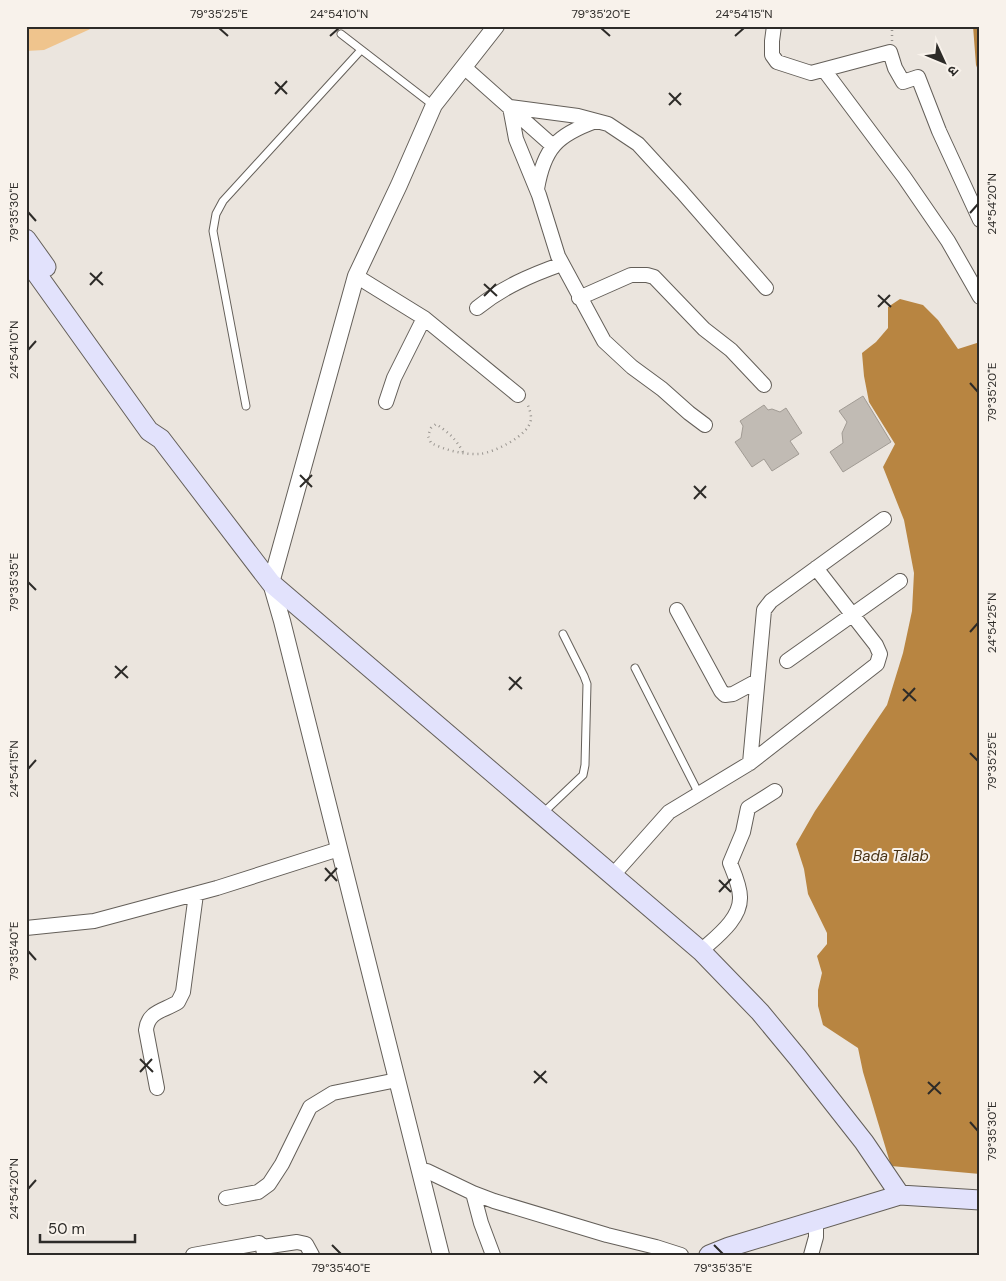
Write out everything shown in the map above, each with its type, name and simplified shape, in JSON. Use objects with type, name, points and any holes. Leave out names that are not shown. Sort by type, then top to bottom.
[{"type":"main road","points":[[26,239],[158,425],[161,438]]},
{"type":"main road","points":[[26,259],[149,431],[161,438],[271,583],[702,951],[760,1012],[798,1058],[864,1142],[900,1195]]},
{"type":"main road","points":[[718,1253],[816,1220],[900,1195],[980,1200]]},
{"type":"street","points":[[441,1255],[271,583],[356,276],[434,105],[496,26]]},
{"type":"street","points":[[774,26],[772,55],[776,62],[811,73],[890,52],[902,82],[918,77],[939,131],[980,220]]},
{"type":"street","points":[[464,67],[553,146]]},
{"type":"street","points":[[824,70],[887,153],[948,241],[980,297]]},
{"type":"street","points":[[510,107],[578,116],[608,124],[638,144],[766,288]]},
{"type":"street","points":[[510,107],[516,139],[537,190],[558,256],[579,298],[604,341],[632,367],[705,425]]},
{"type":"street","points":[[537,190],[540,169],[553,146],[570,132],[596,121]]},
{"type":"street","points":[[477,308],[492,296],[525,278],[562,264]]},
{"type":"street","points":[[579,298],[631,275],[647,275],[654,278],[704,329],[731,350],[764,385]]},
{"type":"street","points":[[356,276],[424,318],[518,395]]},
{"type":"street","points":[[386,402],[394,378],[424,318]]},
{"type":"street","points":[[750,763],[764,610],[771,601],[884,519]]},
{"type":"street","points":[[613,875],[669,812],[750,763],[877,664],[880,654],[876,645],[816,568]]},
{"type":"street","points":[[787,661],[900,580]]},
{"type":"street","points":[[677,610],[721,691],[725,695],[733,694],[757,681]]},
{"type":"street","points":[[702,951],[738,912],[740,897],[730,863],[743,832],[748,808],[775,791]]},
{"type":"street","points":[[26,928],[94,921],[196,894],[339,849]]},
{"type":"street","points":[[157,1088],[146,1030],[147,1022],[154,1014],[178,1002],[183,992],[196,894]]},
{"type":"street","points":[[226,1198],[258,1192],[269,1184],[282,1164],[310,1107],[333,1093],[397,1080]]},
{"type":"street","points":[[420,1171],[427,1171],[472,1193],[607,1235],[656,1246],[681,1255]]},
{"type":"street","points":[[472,1193],[480,1223],[493,1255]]},
{"type":"street","points":[[812,1255],[816,1237],[816,1220]]},
{"type":"street","points":[[193,1255],[259,1243],[264,1251],[297,1242],[306,1244],[312,1255]]},
{"type":"lane","points":[[341,34],[434,105]]},
{"type":"lane","points":[[246,406],[213,231],[216,214],[223,201],[361,50]]},
{"type":"lane","points":[[541,814],[576,783],[583,775],[585,765],[586,684],[584,676],[563,634]]},
{"type":"lane","points":[[635,668],[699,794]]},
{"type":"path","points":[[463,452],[454,437],[436,424],[431,428],[428,436],[431,443],[453,451],[480,454],[522,435],[528,428],[531,417],[526,402],[518,395]]},
{"type":"shaded area","points":[[26,26],[97,26],[44,50],[26,51]]},
{"type":"water","points":[[973,26],[980,26],[980,75],[976,65]]},
{"type":"water","name":"Bada Talab","points":[[900,299],[923,305],[938,320],[958,349],[980,342],[980,1174],[891,1166],[863,1072],[858,1048],[823,1025],[818,1006],[818,990],[822,973],[817,956],[827,944],[827,933],[808,894],[804,869],[796,844],[815,811],[887,705],[903,653],[912,611],[914,573],[904,520],[883,467],[895,444],[869,402],[862,353],[876,342],[888,328],[888,307]]},
{"type":"building","points":[[863,396],[891,442],[843,472],[830,452],[843,443],[842,433],[847,422],[839,411]]},
{"type":"building","points":[[764,405],[768,410],[772,409],[780,412],[786,408],[802,433],[790,441],[799,454],[772,471],[764,459],[752,467],[735,442],[741,438],[743,426],[740,421]]}]
